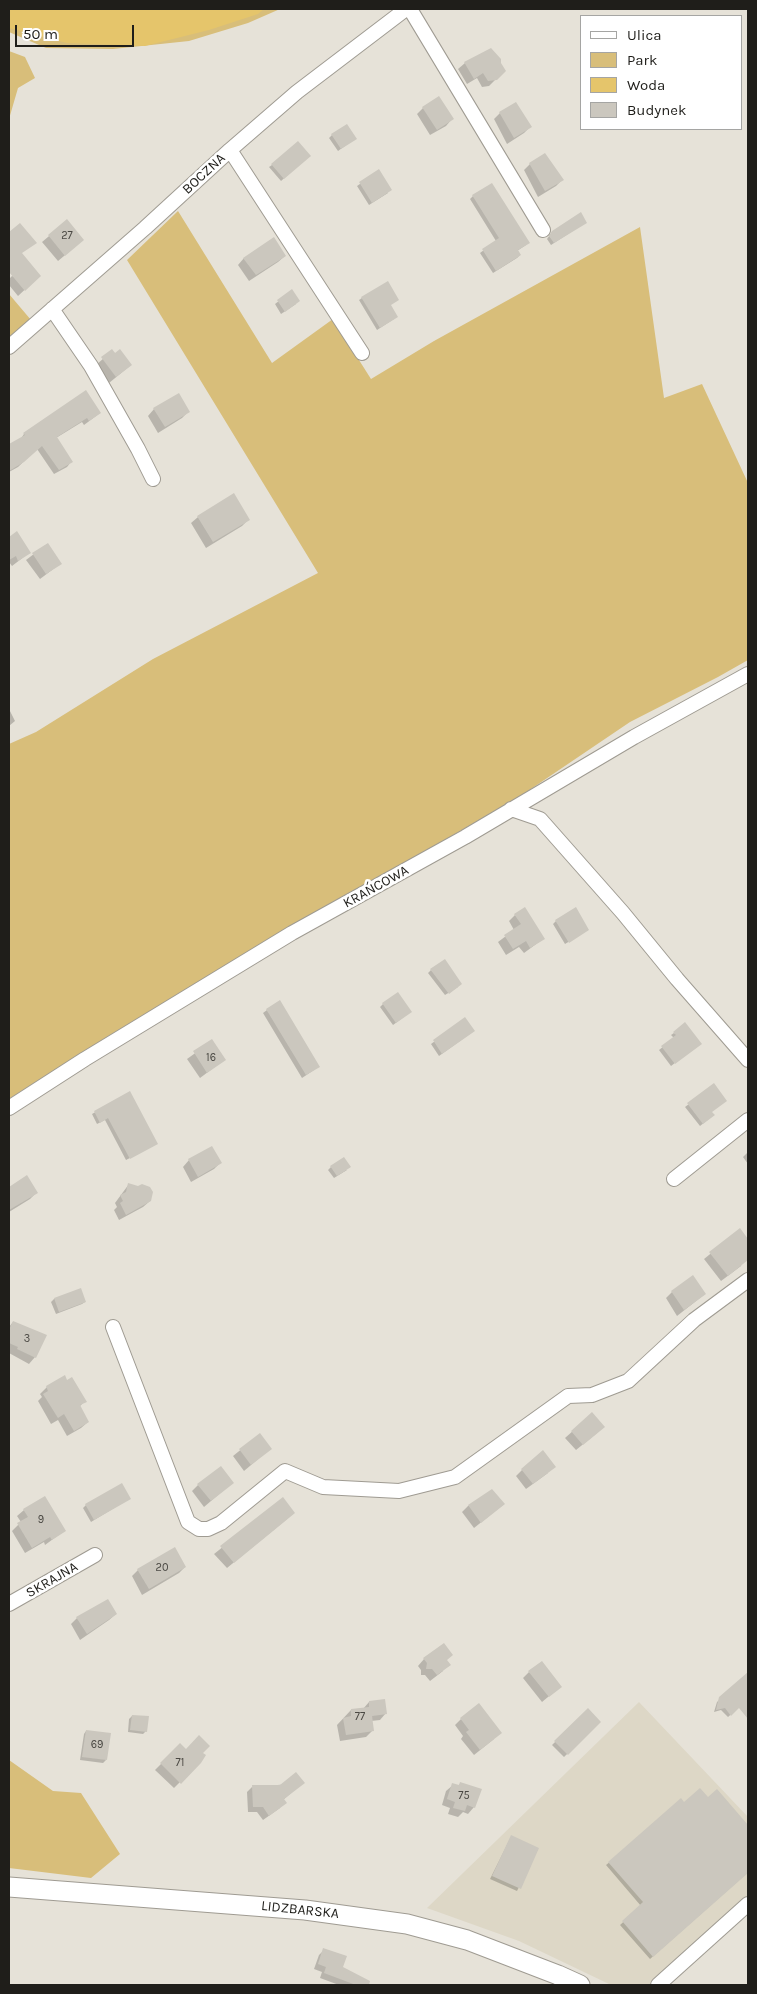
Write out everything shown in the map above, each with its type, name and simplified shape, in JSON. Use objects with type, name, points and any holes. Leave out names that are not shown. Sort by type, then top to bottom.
[{"type":"main road","name":"LIDZBARSKA","points":[[9,1887],[305,1910],[407,1924],[467,1940],[580,1985]]},
{"type":"street","name":"BOCZNA","points":[[9,347],[297,92],[408,9]]},
{"type":"street","points":[[408,9],[543,230]]},
{"type":"street","points":[[230,150],[362,353]]},
{"type":"street","points":[[52,309],[91,366],[153,479]]},
{"type":"street","name":"KRAŃCOWA","points":[[9,1108],[85,1059],[292,933],[748,674]]},
{"type":"street","points":[[511,809],[540,818],[748,1060]]},
{"type":"street","points":[[674,1179],[748,1120]]},
{"type":"street","points":[[112,1327],[188,1522],[199,1529],[208,1530],[220,1523],[285,1471],[323,1487],[399,1491],[455,1477],[568,1396],[592,1395],[628,1381],[694,1320],[748,1280]]},
{"type":"street","name":"SKRAJNA","points":[[9,1604],[95,1555]]},
{"type":"street","points":[[658,1985],[748,1904]]},
{"type":"shaded area","points":[[639,1702],[748,1817],[748,1899],[649,1985],[609,1984],[519,1941],[427,1908]]},
{"type":"green space","points":[[9,9],[280,9],[248,23],[189,41],[113,49],[46,48],[9,32]]},
{"type":"green space","points":[[9,51],[25,57],[35,78],[18,88],[9,119]]},
{"type":"green space","points":[[178,211],[272,363],[333,319],[371,379],[434,341],[640,227],[664,398],[702,384],[748,483],[748,660],[630,722],[522,795],[110,1035],[9,1099],[9,744],[36,732],[153,659],[318,573],[127,260]]},
{"type":"green space","points":[[9,294],[31,320],[9,339]]},
{"type":"green space","points":[[9,1760],[53,1791],[81,1793],[120,1854],[91,1878],[9,1868]]},
{"type":"water","points":[[9,9],[264,9],[258,14],[209,30],[145,46],[67,43],[9,28]]},
{"type":"building","points":[[491,48],[501,59],[501,63],[506,71],[497,80],[488,81],[483,73],[474,79],[464,62]]},
{"type":"building","points":[[439,96],[454,119],[437,130],[422,107]]},
{"type":"building","points":[[516,102],[532,127],[514,138],[499,112]]},
{"type":"building","points":[[347,124],[357,139],[341,149],[331,134]]},
{"type":"building","points":[[298,141],[311,156],[284,179],[271,164]]},
{"type":"building","points":[[545,153],[564,180],[545,191],[529,163]]},
{"type":"building","points":[[379,169],[392,190],[372,203],[359,182]]},
{"type":"building","points":[[492,183],[530,243],[518,250],[521,255],[496,271],[482,249],[499,238],[472,195]]},
{"type":"building","points":[[581,212],[587,223],[554,243],[549,236],[552,231]]},
{"type":"building","points":[[67,219],[84,240],[65,256],[48,235]]},
{"type":"building","points":[[20,223],[37,243],[22,253],[41,276],[25,291],[9,272],[9,232]]},
{"type":"building","points":[[274,237],[286,256],[256,275],[243,258]]},
{"type":"building","points":[[388,281],[399,300],[391,305],[398,317],[380,328],[361,297]]},
{"type":"building","points":[[292,289],[300,301],[285,312],[277,300]]},
{"type":"building","points":[[112,349],[115,353],[120,349],[132,365],[116,377],[101,357]]},
{"type":"building","points":[[86,390],[101,413],[89,421],[87,418],[57,437],[73,462],[59,470],[42,446],[24,462],[9,471],[9,444],[25,435],[23,433]]},
{"type":"building","points":[[179,393],[190,412],[165,427],[153,408]]},
{"type":"building","points":[[234,493],[250,520],[213,542],[197,516]]},
{"type":"building","points":[[17,531],[31,553],[18,561],[16,556],[9,560],[9,537]]},
{"type":"building","points":[[48,543],[62,564],[46,574],[32,553]]},
{"type":"building","points":[[525,907],[545,939],[530,948],[526,941],[513,949],[504,935],[521,924],[514,914]]},
{"type":"building","points":[[576,907],[589,930],[569,943],[555,920]]},
{"type":"building","points":[[445,959],[462,984],[449,994],[430,969]]},
{"type":"building","points":[[398,992],[412,1012],[396,1023],[382,1003]]},
{"type":"building","points":[[280,1000],[320,1067],[306,1075],[266,1009]]},
{"type":"building","points":[[465,1017],[475,1031],[442,1054],[433,1040]]},
{"type":"building","points":[[685,1022],[702,1044],[675,1064],[661,1046],[676,1035],[673,1032]]},
{"type":"building","points":[[212,1039],[226,1060],[207,1073],[193,1051]]},
{"type":"building","points":[[714,1083],[727,1101],[712,1112],[715,1115],[703,1124],[687,1103]]},
{"type":"building","points":[[130,1091],[158,1144],[130,1159],[108,1118],[100,1123],[94,1111]]},
{"type":"building","points":[[212,1146],[222,1163],[198,1177],[188,1159]]},
{"type":"building","points":[[344,1157],[351,1167],[337,1176],[330,1166]]},
{"type":"building","points":[[27,1175],[38,1193],[9,1210],[9,1187]]},
{"type":"building","points":[[128,1183],[138,1186],[142,1184],[150,1187],[153,1192],[151,1201],[126,1215],[120,1203],[123,1201],[120,1195],[126,1192]]},
{"type":"building","points":[[740,1228],[748,1239],[748,1260],[728,1276],[709,1252]]},
{"type":"building","points":[[693,1275],[706,1294],[684,1310],[671,1291]]},
{"type":"building","points":[[81,1288],[86,1302],[59,1312],[54,1298]]},
{"type":"building","points":[[13,1321],[47,1335],[36,1358],[9,1343],[9,1330]]},
{"type":"building","points":[[65,1375],[67,1380],[72,1377],[87,1402],[80,1405],[89,1422],[74,1431],[64,1414],[58,1418],[43,1394],[48,1391],[46,1386]]},
{"type":"building","points":[[592,1412],[605,1427],[583,1445],[571,1431]]},
{"type":"building","points":[[260,1433],[272,1449],[251,1465],[239,1449]]},
{"type":"building","points":[[543,1450],[556,1467],[533,1484],[521,1469]]},
{"type":"building","points":[[221,1466],[234,1483],[211,1501],[197,1484]]},
{"type":"building","points":[[122,1483],[131,1499],[94,1520],[85,1504]]},
{"type":"building","points":[[492,1489],[505,1504],[481,1523],[468,1505]]},
{"type":"building","points":[[45,1496],[66,1531],[52,1540],[50,1537],[32,1548],[17,1523],[28,1517],[23,1509]]},
{"type":"building","points":[[283,1497],[295,1513],[234,1563],[220,1546]]},
{"type":"building","points":[[175,1547],[186,1567],[149,1589],[137,1569]]},
{"type":"building","points":[[108,1599],[117,1614],[87,1634],[76,1617]]},
{"type":"building","points":[[444,1643],[453,1655],[447,1660],[451,1665],[437,1675],[432,1669],[426,1669],[427,1663],[423,1658]]},
{"type":"building","points":[[542,1661],[562,1687],[549,1697],[528,1671]]},
{"type":"building","points":[[748,1672],[748,1719],[739,1708],[731,1716],[725,1708],[716,1710],[719,1697]]},
{"type":"building","points":[[385,1699],[387,1714],[372,1716],[374,1731],[346,1735],[343,1718],[351,1716],[351,1709],[369,1707],[369,1701]]},
{"type":"building","points":[[479,1703],[502,1733],[480,1750],[466,1732],[469,1730],[460,1718]]},
{"type":"building","points":[[588,1708],[601,1722],[568,1755],[554,1741]]},
{"type":"building","points":[[132,1715],[149,1716],[147,1732],[130,1730]]},
{"type":"building","points":[[86,1730],[111,1733],[107,1760],[82,1757]]},
{"type":"building","points":[[199,1735],[210,1746],[203,1753],[206,1755],[201,1763],[181,1784],[160,1763],[180,1743],[186,1749]]},
{"type":"building","points":[[296,1772],[305,1783],[284,1799],[287,1803],[269,1816],[263,1807],[253,1807],[252,1785],[280,1785]]},
{"type":"building","points":[[460,1782],[482,1789],[475,1808],[467,1805],[465,1811],[453,1808],[455,1802],[447,1799],[452,1783],[459,1785]]},
{"type":"building","points":[[700,1788],[708,1797],[717,1789],[748,1825],[748,1873],[653,1957],[622,1921],[643,1902],[608,1862],[681,1798],[684,1802]]},
{"type":"building","points":[[511,1835],[539,1848],[521,1889],[492,1876]]},
{"type":"building","points":[[323,1948],[347,1956],[343,1967],[370,1981],[369,1985],[356,1985],[324,1973],[326,1967],[318,1964]]}]
